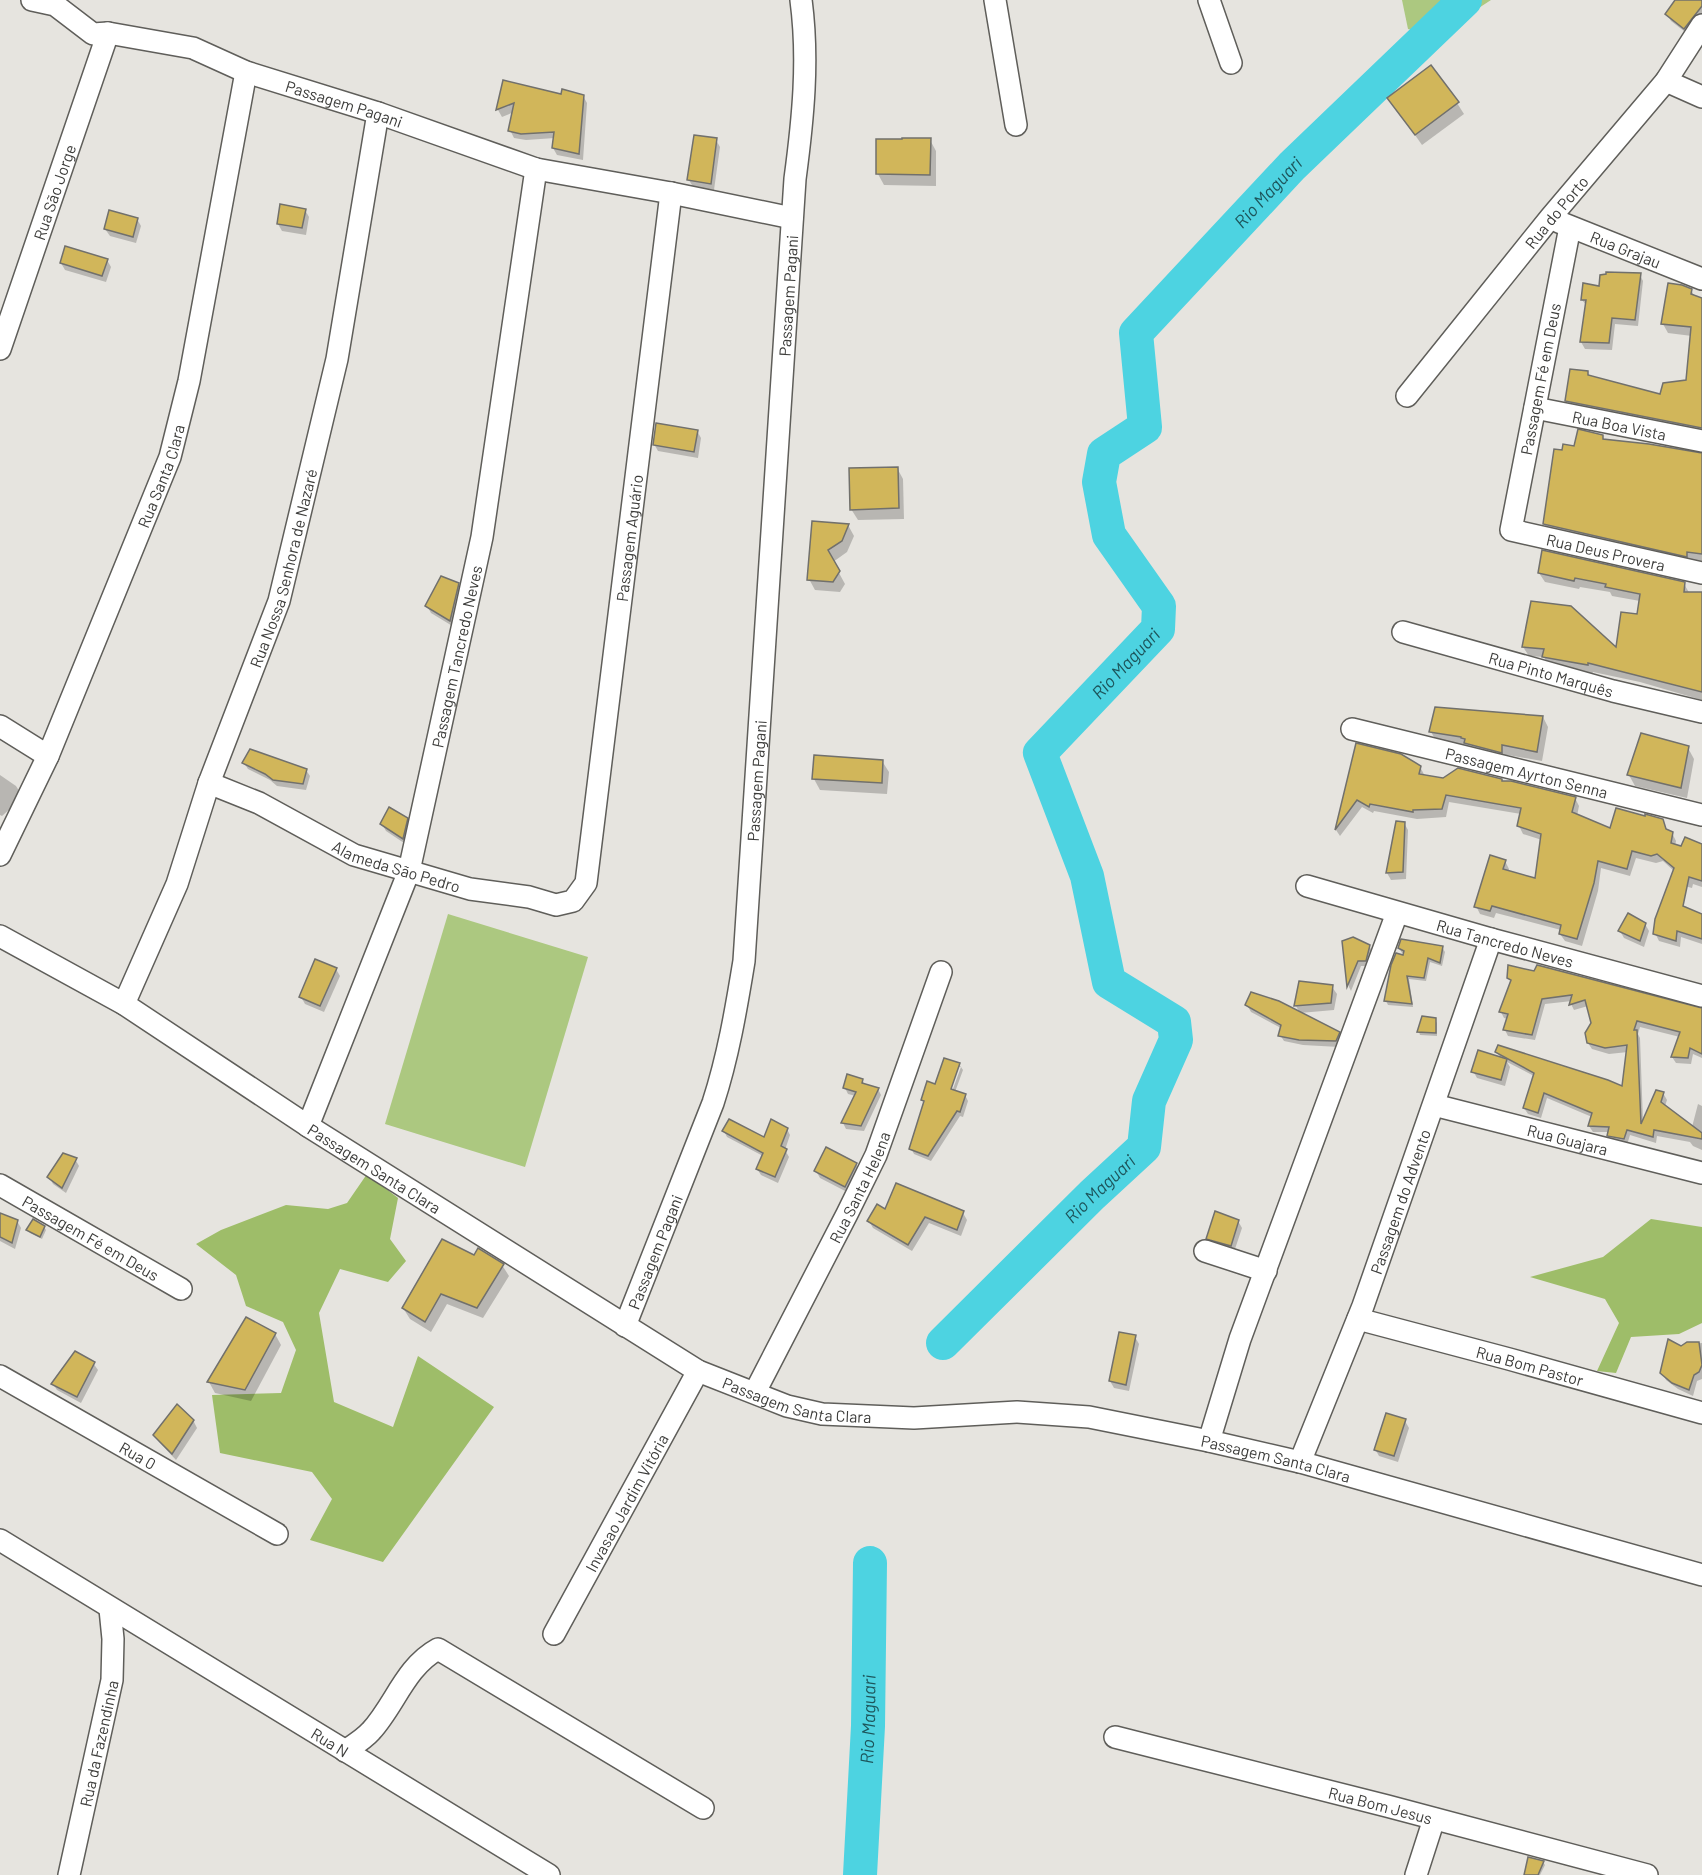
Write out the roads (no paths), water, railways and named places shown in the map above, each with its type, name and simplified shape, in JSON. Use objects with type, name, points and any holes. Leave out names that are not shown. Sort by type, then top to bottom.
[{"type":"street","name":"Passagem Pagani","points":[[32,0],[55,5],[93,34],[108,33],[193,48],[246,72],[378,113],[536,169],[671,193],[792,218]]},
{"type":"street","name":"Passagem Pagani","points":[[625,1326],[713,1104],[732,1037],[744,962],[792,218],[806,83],[801,0]]},
{"type":"street","points":[[995,0],[1016,125]]},
{"type":"street","points":[[1209,0],[1231,63]]},
{"type":"street","name":"Rua do Porto","points":[[1407,396],[1550,218],[1666,81],[1702,25]]},
{"type":"street","name":"Rua São Jorge","points":[[0,349],[108,33]]},
{"type":"street","name":"Rua Santa Clara","points":[[0,855],[48,756],[170,457],[189,381],[246,72]]},
{"type":"street","points":[[1666,81],[1702,97]]},
{"type":"street","name":"Rua Nossa Senhora de Nazaré","points":[[124,1004],[177,884],[209,783],[279,601],[336,359],[378,113]]},
{"type":"street","name":"Passagem Tancredo Neves","points":[[308,1126],[408,871],[482,537],[536,169]]},
{"type":"street","name":"Passagem Aguário","points":[[586,883],[671,193]]},
{"type":"street","name":"Rua Grajau","points":[[1550,218],[1702,279]]},
{"type":"street","name":"Passagem Fé em Deus","points":[[1511,530],[1570,227]]},
{"type":"street","name":"Rua Boa Vista","points":[[1535,408],[1702,441]]},
{"type":"street","name":"Rua Deus Provera","points":[[1511,530],[1702,573]]},
{"type":"street","name":"Rua Pinto Marquês","points":[[1403,632],[1613,691],[1702,712]]},
{"type":"street","points":[[0,726],[48,756]]},
{"type":"street","name":"Passagem Ayrton Senna","points":[[1352,729],[1702,815]]},
{"type":"street","name":"Alameda São Pedro","points":[[209,783],[259,804],[354,855],[470,889],[529,897],[556,905],[573,901],[586,883]]},
{"type":"street","name":"Rua Tancredo Neves","points":[[1307,886],[1397,913],[1702,996]]},
{"type":"street","points":[[1209,1441],[1240,1339],[1397,913]]},
{"type":"street","name":"Passagem Santa Clara","points":[[0,936],[124,1004],[308,1126],[698,1371],[787,1406],[822,1414],[914,1418],[1017,1412],[1089,1417],[1300,1462],[1702,1575]]},
{"type":"street","name":"Passagem do Advento","points":[[1300,1462],[1358,1319],[1491,939]]},
{"type":"street","name":"Rua Santa Helena","points":[[755,1392],[876,1155],[941,972]]},
{"type":"street","name":"Rua Guajara","points":[[1434,1105],[1702,1173]]},
{"type":"street","name":"Passagem Fé em Deus","points":[[0,1185],[181,1289]]},
{"type":"street","points":[[1205,1251],[1266,1271]]},
{"type":"street","name":"Rua Bom Pastor","points":[[1358,1319],[1702,1413]]},
{"type":"street","name":"Invasao Jardim Vitória","points":[[554,1634],[698,1371]]},
{"type":"street","name":"Rua 0","points":[[0,1377],[277,1534]]},
{"type":"street","name":"Rua N","points":[[0,1540],[549,1875]]},
{"type":"street","name":"Rua da Fazendinha","points":[[69,1875],[112,1680],[110,1609]]},
{"type":"street","points":[[345,1751],[371,1732],[405,1680],[426,1655],[438,1648],[703,1808]]},
{"type":"street","name":"Rua Bom Jesus","points":[[1115,1737],[1647,1875]]},
{"type":"street","points":[[1416,1875],[1434,1819]]},
{"type":"waterway","name":"Rio Maguari","points":[[943,1343],[1092,1195],[1144,1147],[1149,1101],[1176,1040],[1174,1022],[1109,982],[1087,876],[1040,753],[1158,629],[1159,606],[1109,535],[1099,482],[1104,454],[1145,427],[1136,333],[1292,166],[1465,0]]},
{"type":"waterway","name":"Rio Maguari","points":[[860,1875],[868,1726],[870,1563]]}]
